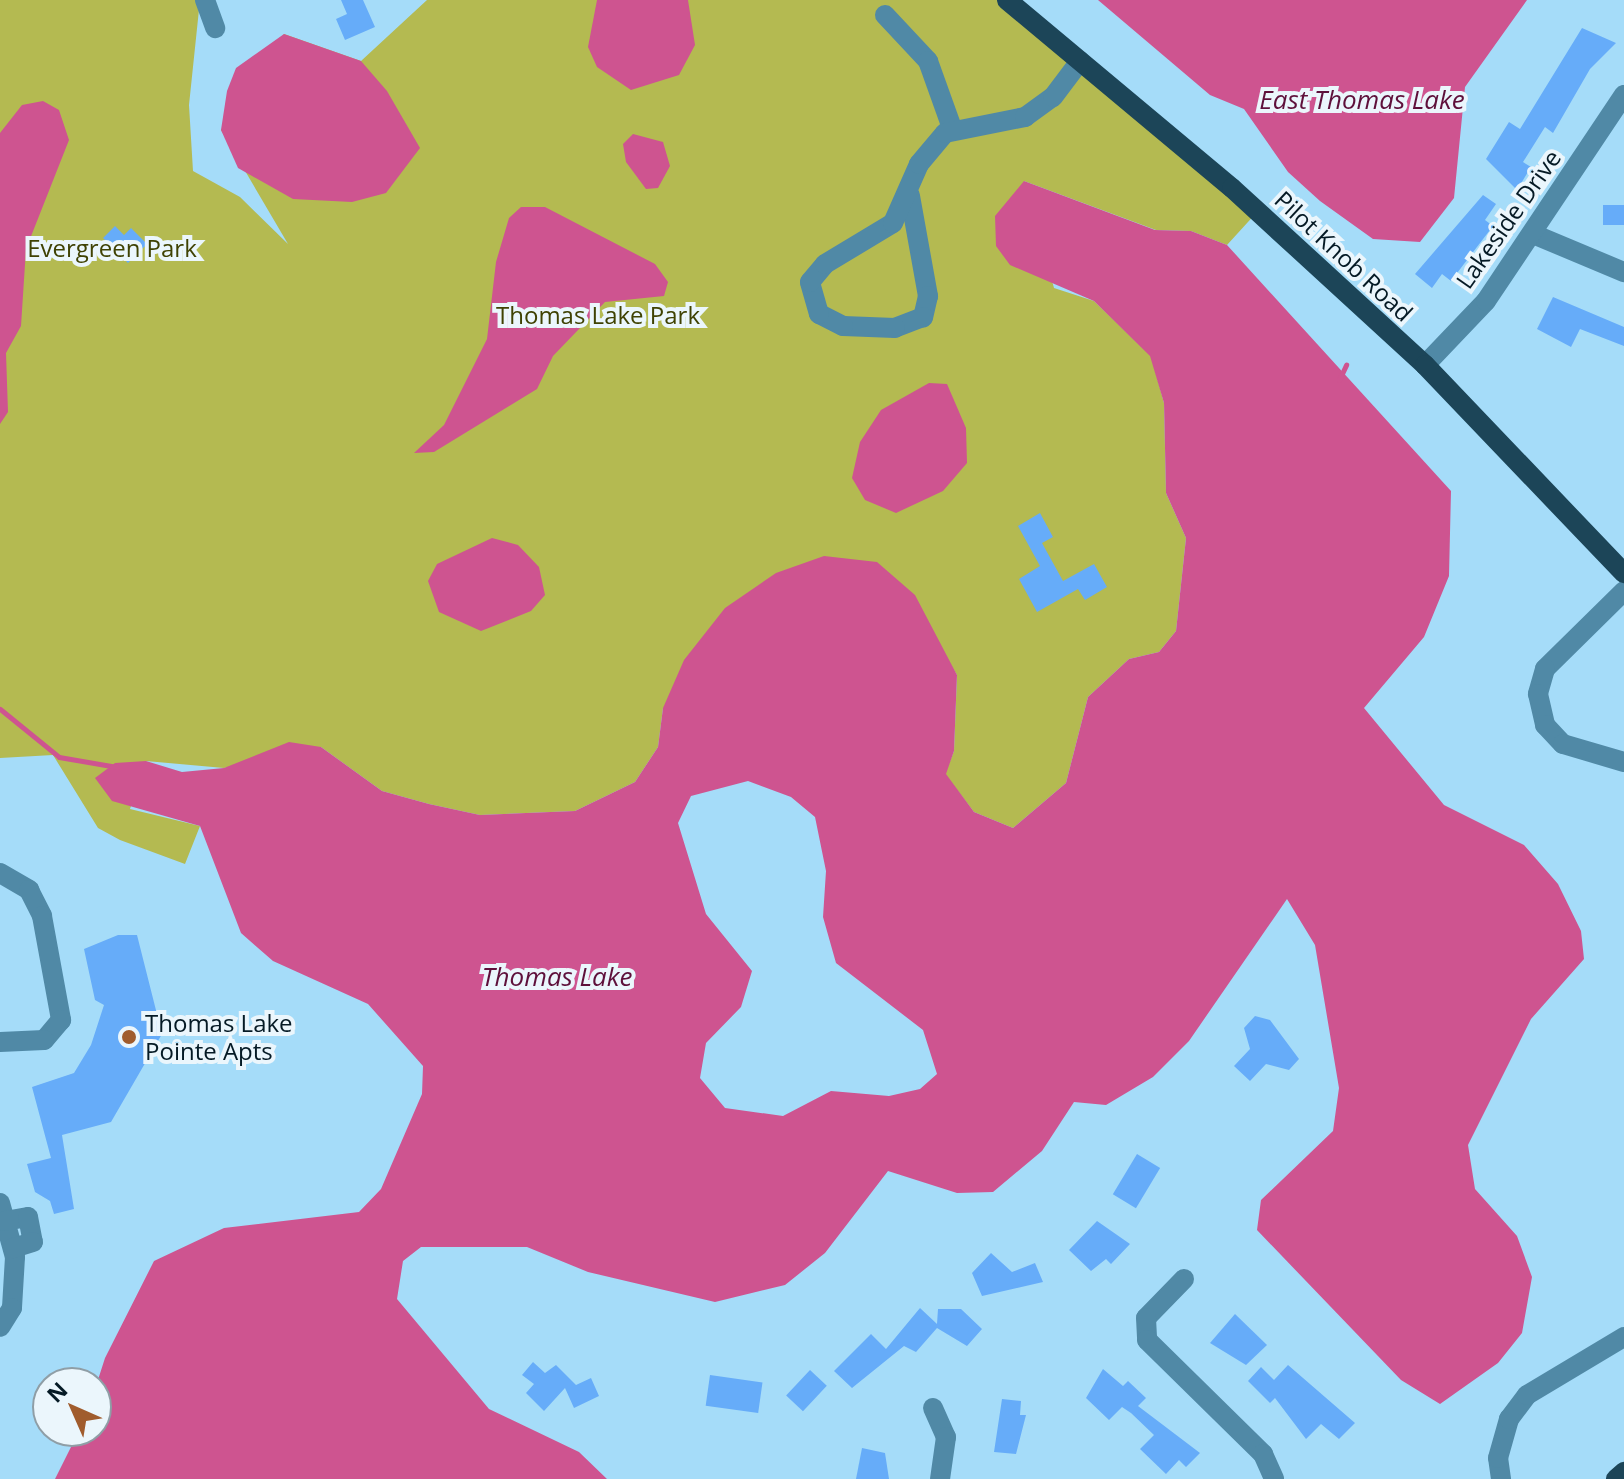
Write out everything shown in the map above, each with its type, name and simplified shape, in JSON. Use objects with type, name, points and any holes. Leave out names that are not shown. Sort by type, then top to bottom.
[{"type":"main road","name":"Pilot Knob Road","points":[[1007,0],[1425,365],[1624,573]]},
{"type":"main road","points":[[1616,1479],[1624,1472]]},
{"type":"street","points":[[205,0],[215,28]]},
{"type":"street","points":[[885,15],[928,61],[953,131]]},
{"type":"street","points":[[910,196],[928,296],[923,317],[895,328],[843,326],[819,314],[810,282],[825,264],[893,223],[910,196],[919,164],[953,131],[1025,117],[1053,97],[1080,61]]},
{"type":"street","name":"Lakeside Drive","points":[[1425,365],[1486,301],[1624,95]]},
{"type":"street","points":[[1533,234],[1624,272]]},
{"type":"street","points":[[1624,591],[1545,669],[1538,694],[1545,725],[1563,744],[1624,762]]},
{"type":"street","points":[[0,873],[29,890],[42,916],[61,1020],[44,1040],[0,1042]]},
{"type":"street","points":[[0,1327],[12,1308],[13,1248],[3,1212]]},
{"type":"street","points":[[1184,1279],[1146,1318],[1147,1340],[1263,1454],[1274,1479]]},
{"type":"street","points":[[1501,1479],[1498,1458],[1509,1419],[1527,1395],[1624,1337]]},
{"type":"street","points":[[933,1408],[946,1437],[940,1479]]},
{"type":"green space","name":"Thomas Lake Park","points":[[0,0],[200,0],[189,105],[193,171],[240,197],[288,244],[221,130],[284,34],[361,61],[427,0],[1007,0],[1258,211],[1227,245],[1191,231],[1156,230],[1024,181],[1054,288],[1094,301],[1151,356],[1164,403],[1166,493],[1186,538],[1176,631],[1159,652],[1129,659],[1088,697],[1066,783],[1013,828],[974,812],[945,774],[954,751],[957,675],[934,637],[663,708],[658,747],[635,782],[575,811],[480,815],[429,804],[382,791],[321,747],[224,768],[146,761],[130,809],[200,826],[185,864],[120,840],[98,828],[53,755],[0,758]]},
{"type":"water","points":[[597,0],[688,0],[695,45],[679,75],[631,90],[597,67],[588,47]]},
{"type":"water","name":"East Thomas Lake","points":[[1098,0],[1527,0],[1465,87],[1454,198],[1420,242],[1373,239],[1320,201],[1288,172],[1244,109],[1210,95]]},
{"type":"water","points":[[284,34],[361,61],[387,91],[420,148],[386,193],[352,202],[293,199],[238,168],[221,130],[227,91],[236,68]]},
{"type":"water","points":[[43,101],[59,110],[69,140],[26,249],[21,326],[6,353],[8,412],[0,424],[0,133],[22,105]]},
{"type":"water","points":[[633,134],[663,142],[670,166],[658,188],[646,189],[626,162],[623,144]]},
{"type":"water","name":"Thomas Lake","points":[[1024,181],[1155,230],[1191,231],[1227,245],[1451,491],[1449,576],[1424,637],[1364,708],[1444,805],[1524,845],[1558,884],[1581,931],[1584,959],[1531,1019],[1468,1145],[1475,1189],[1517,1236],[1532,1277],[1522,1333],[1498,1363],[1440,1404],[1401,1380],[1257,1230],[1261,1200],[1333,1131],[1339,1088],[1315,945],[1287,899],[1189,1041],[1153,1077],[1106,1105],[1074,1102],[1042,1151],[993,1192],[957,1193],[888,1171],[825,1253],[785,1285],[715,1302],[588,1272],[527,1247],[421,1247],[403,1261],[397,1299],[489,1409],[579,1452],[607,1479],[55,1479],[71,1447],[112,1447],[112,1367],[102,1367],[154,1261],[224,1228],[359,1212],[381,1189],[422,1094],[423,1066],[368,1004],[273,961],[241,933],[200,826],[112,801],[95,778],[115,763],[146,761],[182,772],[224,768],[289,742],[321,747],[382,791],[429,804],[480,815],[575,811],[635,782],[658,747],[663,708],[684,660],[725,608],[776,573],[824,556],[877,562],[915,595],[957,675],[954,751],[946,774],[974,812],[1013,828],[1066,783],[1088,697],[1129,659],[1159,652],[1176,631],[1186,538],[1166,493],[1164,403],[1150,356],[1094,301],[1010,265],[996,246],[995,216]],"holes":[[[748,781],[791,797],[815,817],[826,871],[823,917],[836,963],[923,1030],[937,1074],[920,1089],[889,1096],[831,1091],[783,1116],[725,1108],[700,1078],[706,1043],[741,1007],[752,971],[706,914],[678,823],[691,796]]]},
{"type":"water","points":[[521,207],[545,207],[655,264],[668,282],[664,296],[605,302],[553,356],[537,389],[434,452],[414,453],[444,425],[487,339],[496,262],[509,218]]},
{"type":"water","points":[[929,383],[947,384],[966,428],[967,463],[943,491],[896,513],[865,500],[852,478],[860,442],[881,410]]},
{"type":"water","points":[[492,538],[518,545],[539,567],[545,595],[531,611],[481,631],[439,612],[428,581],[437,564]]},
{"type":"building","points":[[341,0],[363,0],[375,27],[345,40],[336,19],[347,14]]},
{"type":"building","points":[[1582,28],[1616,43],[1590,69],[1553,133],[1545,127],[1523,162],[1531,167],[1517,190],[1486,159],[1509,122],[1520,129]]},
{"type":"building","points":[[1483,195],[1496,204],[1485,220],[1493,226],[1451,281],[1442,274],[1432,288],[1415,274]]},
{"type":"building","points":[[1603,205],[1624,205],[1624,225],[1603,225]]},
{"type":"building","points":[[115,226],[124,235],[131,228],[147,244],[128,263],[103,238]]},
{"type":"building","points":[[1553,297],[1624,327],[1624,346],[1580,329],[1571,347],[1537,329]]},
{"type":"building","points":[[1040,513],[1053,537],[1042,543],[1063,581],[1094,564],[1107,587],[1085,600],[1078,589],[1037,612],[1019,579],[1040,566],[1018,526]]},
{"type":"building","name":"Thomas Lake Pointe Apts","points":[[118,935],[137,935],[162,1034],[111,1122],[62,1135],[74,1209],[54,1214],[50,1201],[35,1192],[27,1164],[51,1158],[32,1087],[74,1073],[91,1045],[104,1005],[95,1000],[84,949]]},
{"type":"building","points":[[1255,1016],[1270,1020],[1299,1059],[1289,1070],[1266,1064],[1250,1081],[1234,1066],[1250,1049],[1244,1028]]},
{"type":"building","points":[[1137,1154],[1160,1168],[1136,1208],[1113,1194]]},
{"type":"building","points":[[1097,1221],[1130,1244],[1111,1264],[1106,1259],[1091,1271],[1069,1250]]},
{"type":"building","points":[[991,1253],[1012,1272],[1035,1263],[1043,1282],[982,1296],[972,1273]]},
{"type":"building","points":[[920,1308],[937,1324],[938,1309],[961,1309],[982,1329],[967,1346],[937,1328],[916,1352],[904,1346],[852,1388],[834,1371],[871,1334],[886,1349]]},
{"type":"building","points":[[1235,1314],[1267,1345],[1246,1365],[1210,1343]]},
{"type":"building","points":[[533,1362],[545,1373],[556,1365],[576,1385],[591,1378],[599,1396],[574,1408],[565,1388],[544,1411],[526,1393],[534,1384],[522,1375]]},
{"type":"building","points":[[1288,1365],[1355,1423],[1339,1439],[1321,1424],[1306,1439],[1275,1398],[1270,1403],[1248,1381],[1261,1367],[1274,1380]]},
{"type":"building","points":[[1103,1369],[1123,1386],[1128,1381],[1146,1398],[1138,1406],[1200,1453],[1186,1467],[1179,1460],[1166,1474],[1140,1449],[1154,1435],[1131,1413],[1122,1407],[1109,1420],[1086,1398]]},
{"type":"building","points":[[810,1370],[827,1386],[803,1411],[786,1396]]},
{"type":"building","points":[[710,1375],[762,1382],[758,1413],[706,1406]]},
{"type":"building","points":[[1002,1399],[1021,1401],[1020,1415],[1026,1415],[1016,1454],[994,1452]]},
{"type":"building","points":[[862,1448],[885,1453],[889,1479],[856,1479]]},
{"type":"waterway","points":[[1339,380],[1346,365]]},
{"type":"waterway","points":[[0,709],[59,757],[117,767]]},
{"type":"place","name":"Thomas Lake Pointe Apts","points":[[129,1037]]},
{"type":"park label","name":"Evergreen Park","points":[[112,248]]}]
